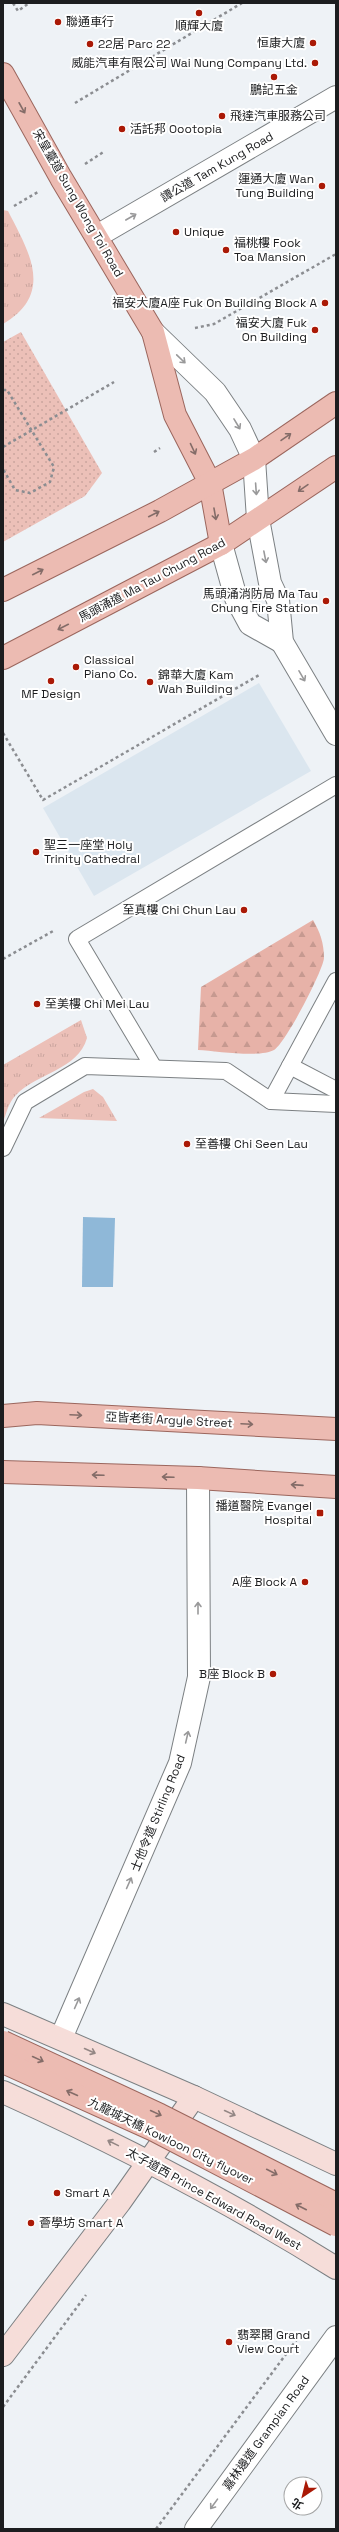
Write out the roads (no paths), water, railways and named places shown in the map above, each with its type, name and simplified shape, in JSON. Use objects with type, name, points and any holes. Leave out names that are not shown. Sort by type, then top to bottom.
[{"type":"main road","name":"宋皇臺道 Sung Wong Toi Road","points":[[3,74],[153,332],[174,415],[210,483],[221,544]]},
{"type":"main road","points":[[3,590],[254,459],[336,403]]},
{"type":"main road","name":"馬頭涌道 Ma Tau Chung Road","points":[[3,658],[221,544],[336,467]]},
{"type":"main road","name":"亞皆老街 Argyle Street","points":[[3,1408],[37,1413],[336,1429]]},
{"type":"main road","points":[[3,1416],[37,1413]]},
{"type":"main road","points":[[3,1472],[198,1478],[336,1487]]},
{"type":"main road","points":[[3,2014],[194,2097],[336,2164]]},
{"type":"main road","name":"九龍城天橋 Kowloon City flyover","points":[[3,2042],[160,2115],[336,2204]]},
{"type":"main road","name":"九龍城天橋 Kowloon City flyover","points":[[3,2062],[154,2130],[336,2225]]},
{"type":"main road","name":"太子道西 Prince Edward Road West","points":[[3,2092],[148,2160],[202,2189],[336,2268]]},
{"type":"main road","points":[[3,2355],[120,2202],[148,2160],[194,2097]]},
{"type":"street","name":"譚公道 Tam Kung Road","points":[[97,236],[336,97]]},
{"type":"street","name":"宋皇臺道 Sung Wong Toi Road","points":[[153,332],[215,392],[240,429],[254,459],[258,519],[270,583],[278,600],[282,642]]},
{"type":"street","points":[[221,544],[236,598],[250,624],[282,642],[336,734]]},
{"type":"street","name":"士他令道 Stirling Road","points":[[61,2038],[180,1763],[199,1677],[198,1478]]},
{"type":"street","name":"嘉林邊道 Grampian Road","points":[[196,2529],[336,2337]]},
{"type":"lane","points":[[154,1068],[77,939],[336,785]]},
{"type":"lane","points":[[271,1101],[336,981]]},
{"type":"lane","points":[[3,1148],[25,1102],[85,1066],[226,1071],[271,1101],[336,1104]]},
{"type":"lane","points":[[290,1066],[336,1090]]},
{"type":"water","points":[[83,1217],[115,1218],[113,1287],[82,1287]]},
{"type":"place","name":"順輝大廈","points":[[199,13]]},
{"type":"place","name":"聯通車行","points":[[58,22]]},
{"type":"place","name":"恒康大廈","points":[[313,43]]},
{"type":"place","name":"22居 Parc 22","points":[[90,44]]},
{"type":"place","name":"威能汽車有限公司 Wai Nung Company Ltd.","points":[[315,63]]},
{"type":"place","name":"鵬記五金","points":[[274,77]]},
{"type":"place","name":"飛達汽車服務公司","points":[[222,116]]},
{"type":"place","name":"活託邦 Oootopia","points":[[122,129]]},
{"type":"place","name":"運通大廈 Wan Tung Building","points":[[322,186]]},
{"type":"place","name":"Unique","points":[[176,232]]},
{"type":"place","name":"福桃樓 Fook Toa Mansion","points":[[226,250]]},
{"type":"place","name":"福安大廈A座 Fuk On Building Block A","points":[[325,303]]},
{"type":"place","name":"福安大廈 Fuk On Building","points":[[315,330]]},
{"type":"place","name":"馬頭涌消防局 Ma Tau Chung Fire Station","points":[[326,601]]},
{"type":"place","name":"Classical Piano Co.","points":[[76,667]]},
{"type":"place","name":"MF Design","points":[[51,681]]},
{"type":"place","name":"錦華大廈 Kam Wah Building","points":[[150,682]]},
{"type":"place","name":"聖三一座堂 Holy Trinity Cathedral","points":[[36,852]]},
{"type":"place","name":"至真樓 Chi Chun Lau","points":[[244,910]]},
{"type":"place","name":"至美樓 Chi Mei Lau","points":[[37,1004]]},
{"type":"place","name":"至善樓 Chi Seen Lau","points":[[187,1144]]},
{"type":"place","name":"播道醫院 Evangel Hospital","points":[[320,1513]]},
{"type":"place","name":"A座 Block A","points":[[305,1582]]},
{"type":"place","name":"B座 Block B","points":[[273,1674]]},
{"type":"place","name":"Smart A","points":[[57,2193]]},
{"type":"place","name":"薈學坊 Smart A","points":[[31,2223]]},
{"type":"place","name":"翡翠閣 Grand View Court","points":[[229,2342]]}]
